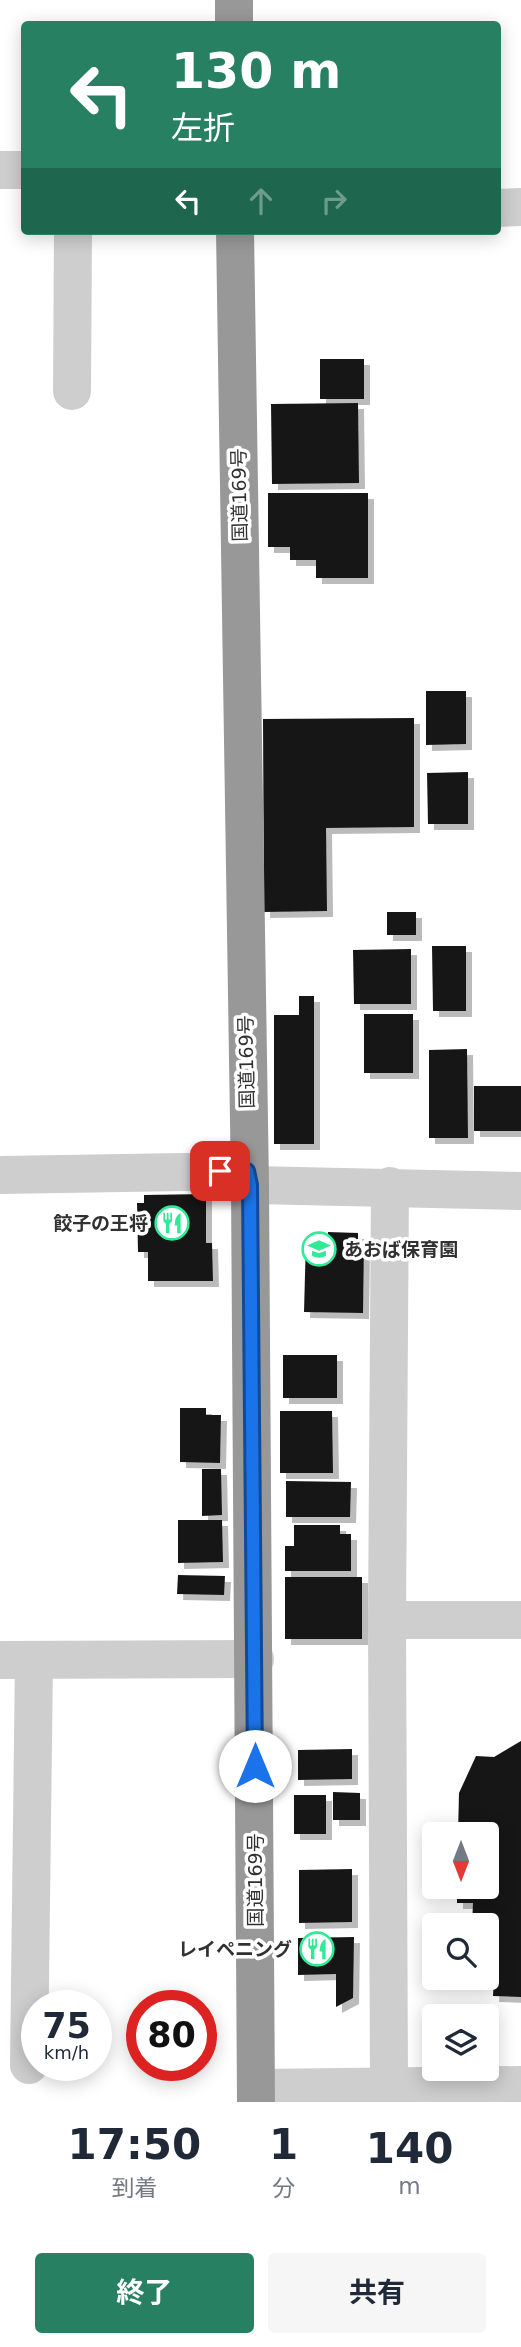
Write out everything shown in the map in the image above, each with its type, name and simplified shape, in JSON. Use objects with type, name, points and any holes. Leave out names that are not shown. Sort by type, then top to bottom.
[{"type":"highway","points":[[234,0],[234,21]]},
{"type":"highway","name":"国道169号","points":[[235,235],[255,1659],[256,2095]]},
{"type":"street","points":[[0,170],[21,170]]},
{"type":"street","points":[[501,208],[521,207]]},
{"type":"street","points":[[72,391],[73,235]]},
{"type":"street","points":[[0,1175],[249,1178],[521,1191]]},
{"type":"street","points":[[389,2086],[387,1620],[390,1186]]},
{"type":"street","points":[[387,1620],[521,1620]]},
{"type":"street","points":[[27,1990],[17,1660],[255,1659]]},
{"type":"street","points":[[256,2095],[389,2086],[521,2085]]},
{"type":"building","points":[[320,359],[364,359],[364,399],[320,399]]},
{"type":"building","points":[[358,403],[359,483],[272,484],[271,404]]},
{"type":"building","points":[[268,493],[368,493],[368,578],[316,578],[316,560],[290,560],[290,547],[268,547]]},
{"type":"building","points":[[426,691],[466,691],[466,744],[426,745]]},
{"type":"building","points":[[414,718],[414,827],[326,828],[327,911],[264,912],[263,719]]},
{"type":"building","points":[[468,772],[468,824],[428,824],[427,773]]},
{"type":"building","points":[[387,912],[416,912],[416,935],[387,935]]},
{"type":"building","points":[[432,946],[466,946],[466,1011],[433,1011]]},
{"type":"building","points":[[411,949],[411,1004],[354,1004],[353,950]]},
{"type":"building","points":[[299,996],[314,996],[314,1144],[274,1144],[274,1015],[299,1015]]},
{"type":"building","points":[[364,1014],[413,1014],[413,1073],[364,1073]]},
{"type":"building","points":[[467,1049],[468,1138],[429,1138],[429,1050]]},
{"type":"building","points":[[474,1086],[521,1086],[521,1131],[474,1131]]},
{"type":"building","name":"餃子の王将","points":[[206,1194],[206,1243],[212,1243],[213,1281],[148,1281],[148,1252],[138,1252],[137,1203],[144,1203],[144,1195]]},
{"type":"building","points":[[328,1232],[358,1233],[358,1241],[364,1241],[363,1313],[304,1312],[306,1238],[328,1239]]},
{"type":"building","points":[[283,1355],[337,1355],[337,1398],[283,1398]]},
{"type":"building","points":[[180,1408],[206,1408],[206,1415],[221,1415],[220,1463],[180,1462]]},
{"type":"building","points":[[280,1411],[332,1411],[333,1473],[280,1473]]},
{"type":"building","points":[[202,1469],[221,1469],[222,1515],[202,1516]]},
{"type":"building","points":[[286,1481],[351,1482],[350,1517],[286,1517]]},
{"type":"building","points":[[178,1520],[222,1520],[223,1562],[178,1563]]},
{"type":"building","points":[[294,1525],[340,1525],[340,1534],[351,1534],[351,1571],[285,1571],[285,1546],[294,1546]]},
{"type":"building","points":[[178,1575],[225,1576],[224,1595],[177,1594]]},
{"type":"building","points":[[285,1577],[362,1577],[362,1639],[285,1639]]},
{"type":"building","points":[[521,1741],[521,1997],[493,1996],[493,1990],[499,1990],[499,1913],[473,1913],[473,1903],[457,1903],[457,1899],[499,1899],[499,1822],[458,1822],[459,1793],[476,1756],[494,1757]]},
{"type":"building","points":[[352,1749],[352,1779],[298,1780],[298,1750]]},
{"type":"building","points":[[333,1792],[360,1793],[360,1820],[333,1820]]},
{"type":"building","points":[[294,1795],[326,1795],[326,1834],[294,1834]]},
{"type":"building","points":[[352,1869],[352,1922],[299,1923],[299,1870]]},
{"type":"building","points":[[354,1937],[353,1998],[336,2007],[336,1974],[298,1975],[298,1938]]},
{"type":"place","name":"餃子の王将","points":[[172,1223]]},
{"type":"place","name":"あおば保育園","points":[[319,1249]]},
{"type":"place","name":"レイペニング","points":[[317,1949]]},
{"type":"route","points":[[220,1171],[247,1171],[250,1185],[255,1766]]}]
